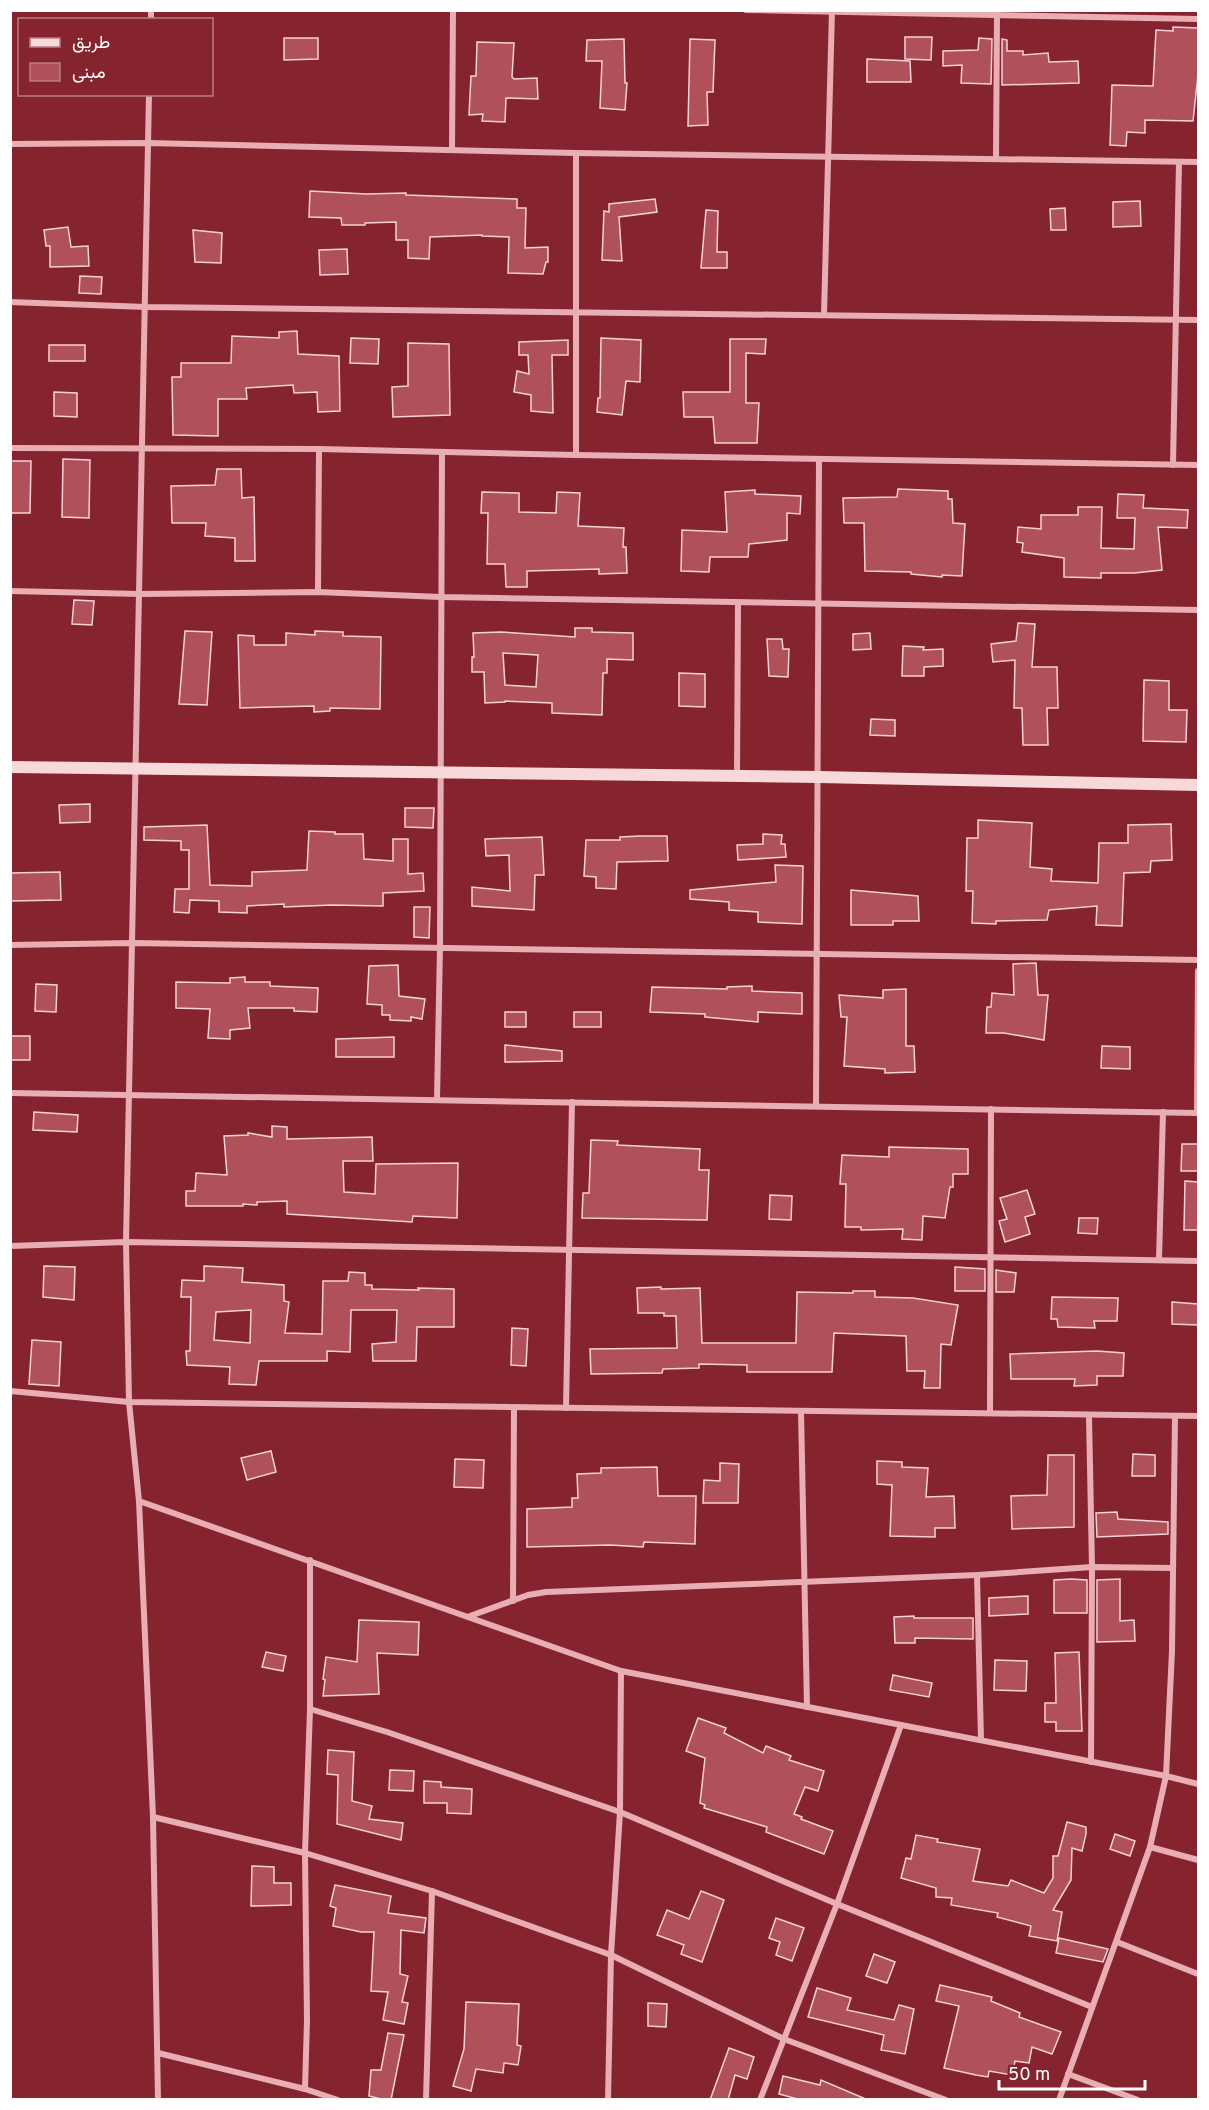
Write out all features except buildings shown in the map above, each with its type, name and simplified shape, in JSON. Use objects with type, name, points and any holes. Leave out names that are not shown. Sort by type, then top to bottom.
[{"type":"street","points":[[452,149],[453,10]]},
{"type":"street","points":[[746,10],[1198,19]]},
{"type":"street","points":[[824,315],[832,11]]},
{"type":"street","points":[[996,159],[997,15]]},
{"type":"street","points":[[149,96],[126,1242],[129,1402],[139,1501],[153,1818],[158,2100]]},
{"type":"street","points":[[10,144],[148,143],[576,153],[1198,162]]},
{"type":"street","points":[[576,153],[576,455]]},
{"type":"street","points":[[1173,465],[1179,162]]},
{"type":"street","points":[[10,302],[146,307],[1198,320]]},
{"type":"street","points":[[10,448],[319,449],[1198,465]]},
{"type":"street","points":[[318,592],[319,449]]},
{"type":"street","points":[[437,1100],[440,947],[442,452]]},
{"type":"street","points":[[816,1106],[819,459]]},
{"type":"street","points":[[10,591],[140,594],[318,592],[441,597],[1198,610]]},
{"type":"street","points":[[737,777],[738,603]]},
{"type":"street","points":[[10,767],[819,777],[1198,785]]},
{"type":"street","points":[[10,945],[133,943],[1198,960]]},
{"type":"street","points":[[10,1093],[1198,1113],[1198,971]]},
{"type":"street","points":[[566,1408],[572,1102]]},
{"type":"street","points":[[990,1413],[991,1109]]},
{"type":"street","points":[[1159,1260],[1163,1113]]},
{"type":"street","points":[[10,1246],[126,1242],[1198,1261]]},
{"type":"street","points":[[10,1391],[129,1402],[1198,1416]]},
{"type":"street","points":[[513,1601],[514,1408]]},
{"type":"street","points":[[801,1411],[807,1707]]},
{"type":"street","points":[[1089,1416],[1092,1567],[1091,1762]]},
{"type":"street","points":[[1059,2100],[1150,1847],[1166,1776],[1172,1651],[1175,1416]]},
{"type":"street","points":[[139,1501],[621,1671],[1198,1784]]},
{"type":"street","points":[[305,2089],[307,2020],[304,1853],[310,1709],[310,1560]]},
{"type":"street","points":[[470,1616],[546,1592],[977,1575],[1092,1567],[1173,1568]]},
{"type":"street","points":[[977,1575],[981,1740]]},
{"type":"street","points":[[608,2100],[611,1955],[620,1812],[621,1671]]},
{"type":"street","points":[[310,1709],[387,1732],[620,1812],[837,1904],[1092,2007]]},
{"type":"street","points":[[760,2100],[837,1904],[901,1725]]},
{"type":"street","points":[[153,1818],[304,1853],[432,1891],[611,1955],[784,2039],[946,2100]]},
{"type":"street","points":[[1150,1847],[1198,1860]]},
{"type":"street","points":[[426,2100],[432,1891]]},
{"type":"street","points":[[1117,1942],[1198,1974]]},
{"type":"street","points":[[158,2054],[305,2089],[338,2100]]},
{"type":"street","points":[[1068,2074],[1138,2100]]}]
